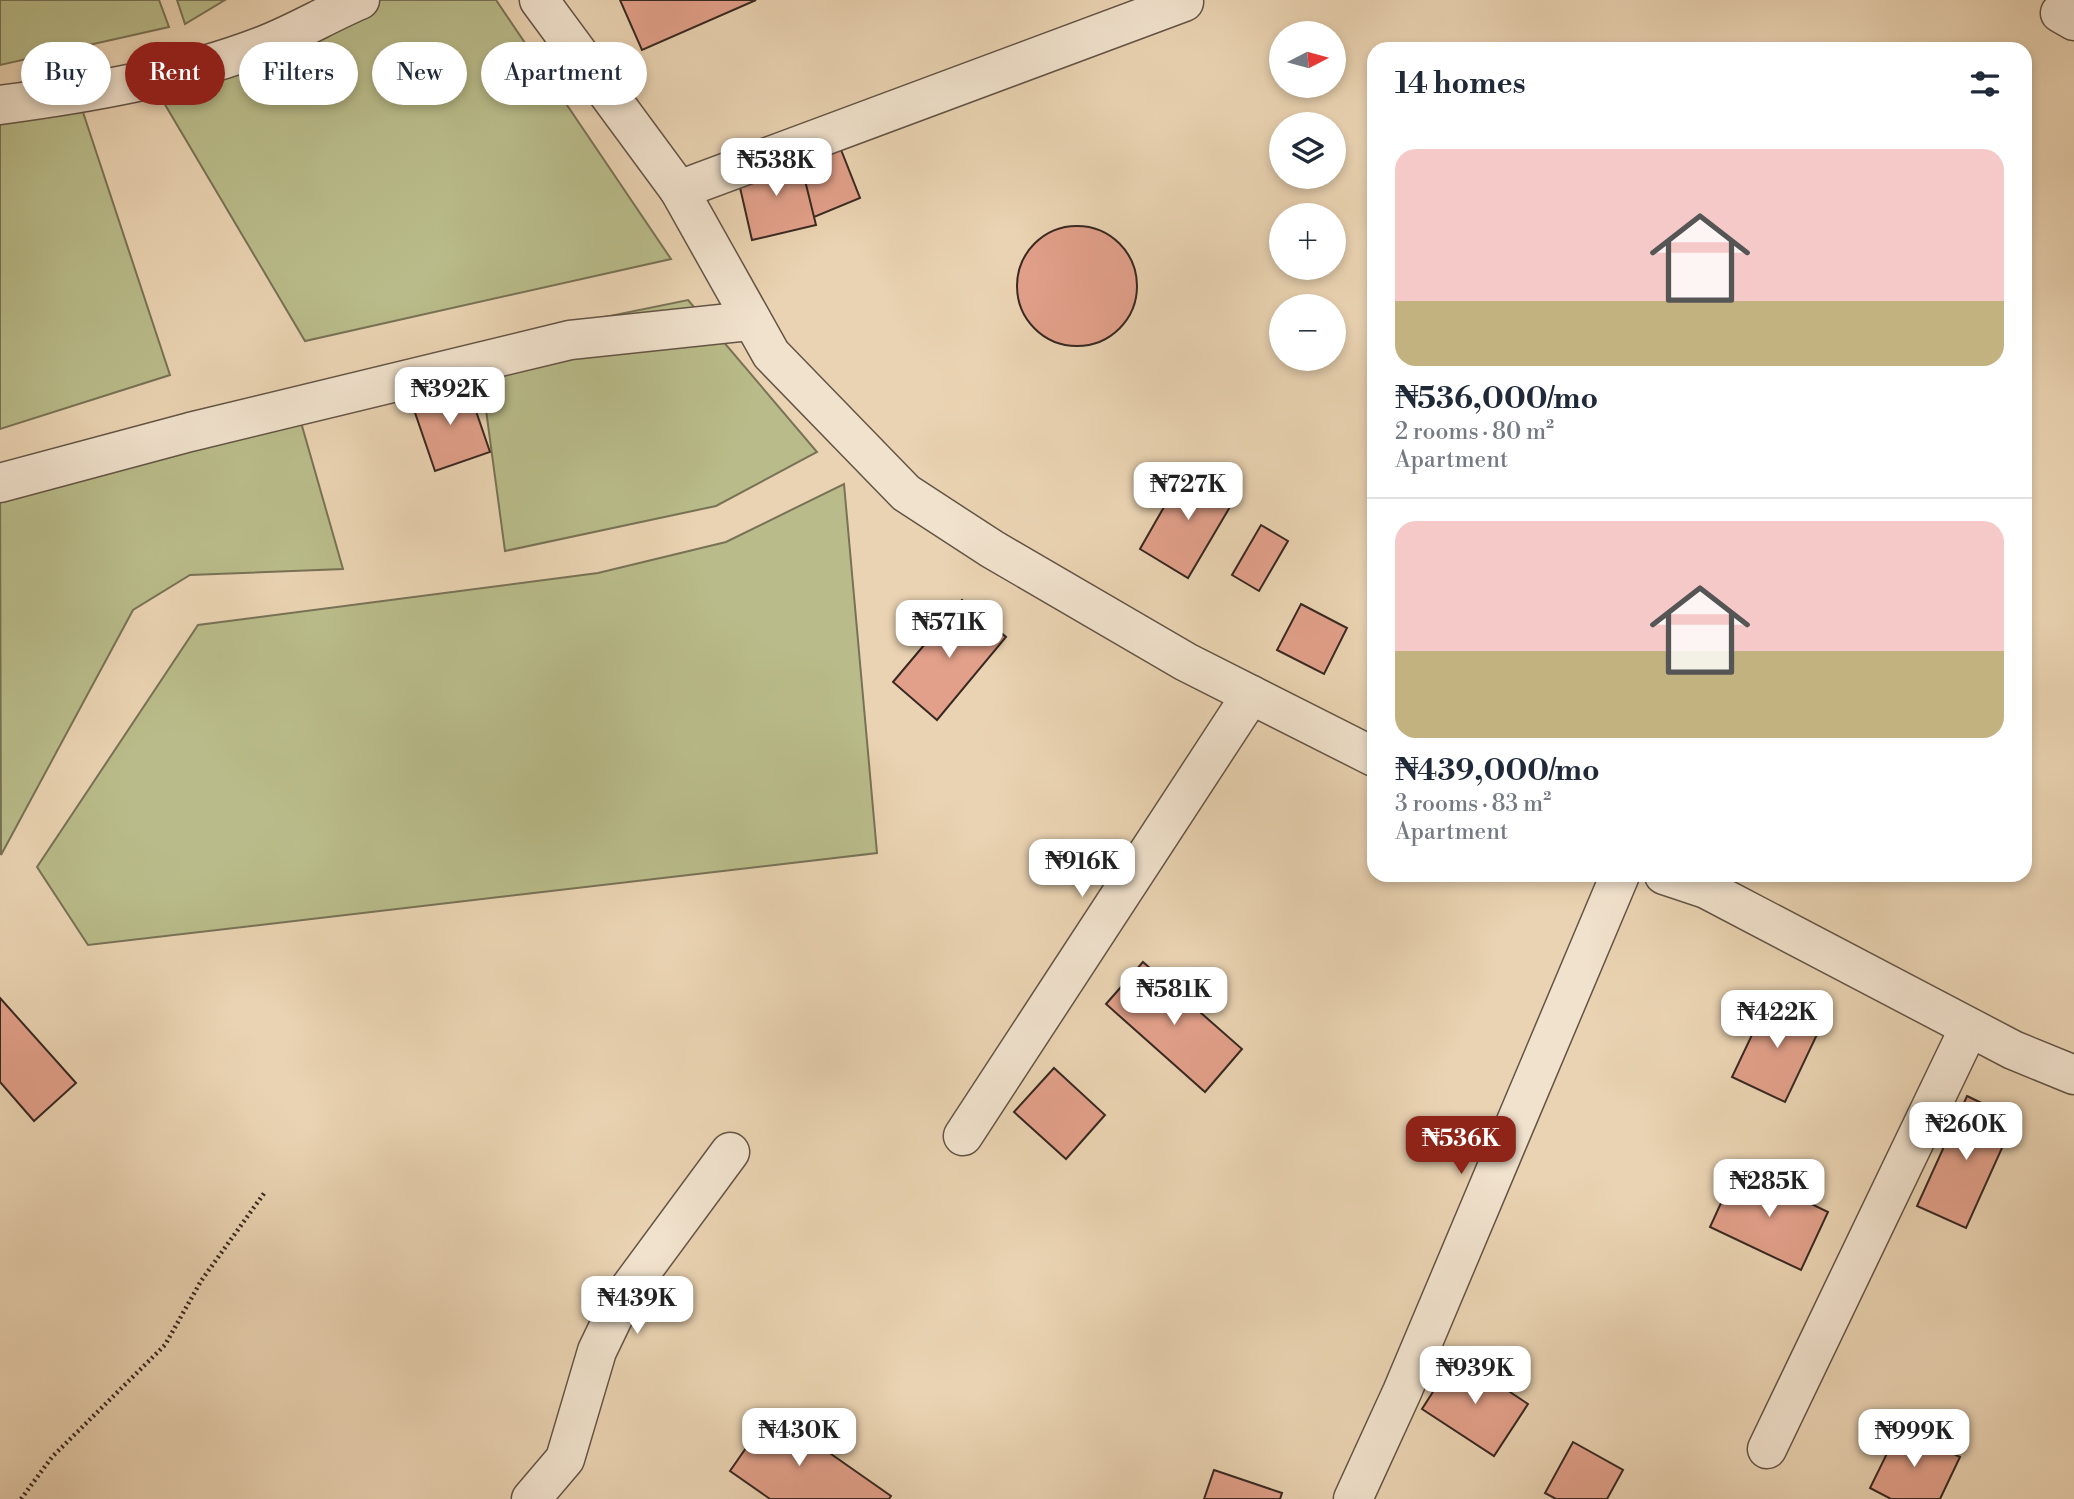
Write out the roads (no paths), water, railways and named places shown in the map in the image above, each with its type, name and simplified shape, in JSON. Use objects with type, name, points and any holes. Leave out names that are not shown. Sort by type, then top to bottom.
[{"type":"street","points":[[0,105],[84,94],[177,74],[264,46],[360,0]]},
{"type":"street","points":[[539,0],[679,190],[749,321],[771,354],[906,493],[1186,662],[1367,753]]},
{"type":"street","points":[[679,190],[1184,2]]},
{"type":"street","points":[[0,483],[190,432],[570,340],[749,321]]},
{"type":"street","points":[[963,1136],[1251,695]]},
{"type":"street","points":[[1353,1499],[1408,1380],[1617,882]]},
{"type":"street","points":[[1685,882],[1706,889],[2013,1051],[2074,1075]]},
{"type":"street","points":[[1767,1449],[1969,1028]]},
{"type":"street","points":[[531,1499],[565,1459],[597,1351],[623,1297],[730,1152]]}]
